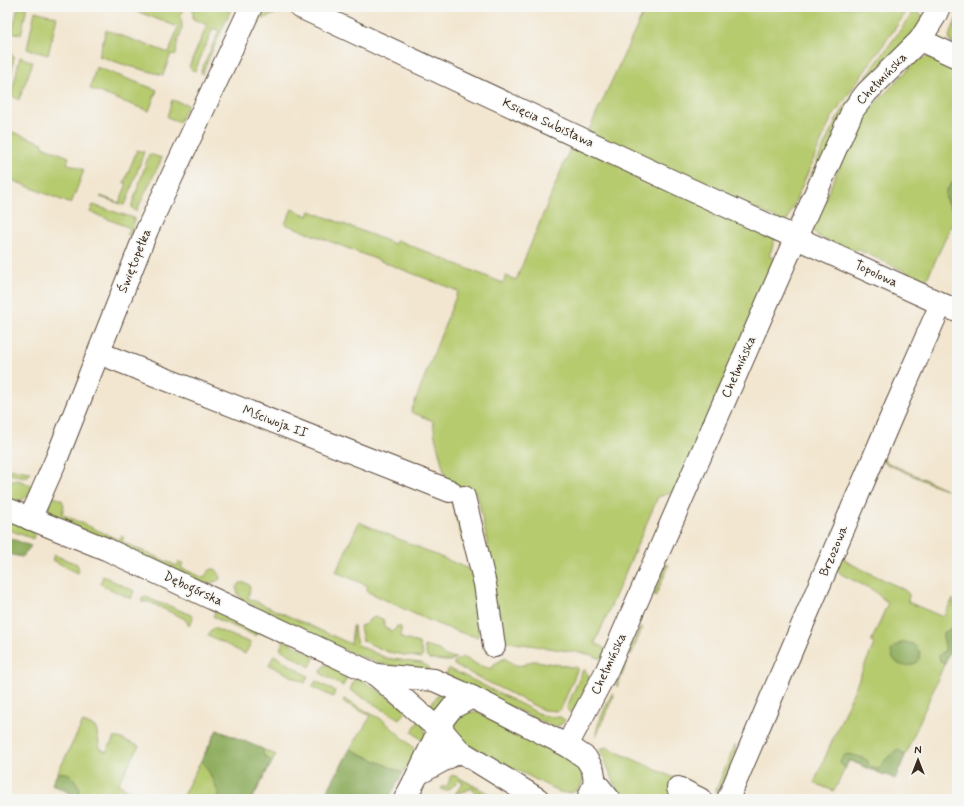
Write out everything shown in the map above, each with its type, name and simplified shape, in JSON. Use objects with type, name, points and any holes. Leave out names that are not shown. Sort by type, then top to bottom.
[{"type":"street","name":"Świętopełka","points":[[30,519],[56,460],[147,230],[251,7]]},
{"type":"street","name":"Księcia Subisława","points":[[300,7],[796,238]]},
{"type":"street","name":"Chełmińska","points":[[568,746],[607,670],[853,110],[867,92],[920,40],[939,7]]},
{"type":"street","points":[[920,40],[957,57]]},
{"type":"street","name":"Topolowa","points":[[796,238],[949,307]]},
{"type":"street","name":"Brzozowa","points":[[728,799],[892,415],[949,307]]},
{"type":"street","name":"Mściwoja II","points":[[99,353],[458,494],[485,584],[494,646]]},
{"type":"street","name":"Dębogórska","points":[[7,509],[106,549],[376,675],[430,722],[440,728],[460,751],[538,799]]},
{"type":"street","name":"Dębogórska","points":[[376,675],[434,680],[472,697],[568,746],[586,758],[593,770],[591,791]]},
{"type":"street","points":[[405,799],[444,718],[452,708],[472,697]]},
{"type":"street","points":[[418,774],[460,751]]},
{"type":"street","points":[[678,788],[700,799]]},
{"type":"street","points":[[591,791],[609,799]]},
{"type":"green space","points":[[18,7],[27,7],[21,35],[12,32]]},
{"type":"green space","points":[[188,7],[183,9],[181,14],[182,27],[177,43],[176,55],[171,54],[163,75],[125,65],[99,56],[106,30],[169,53],[178,27],[128,8]]},
{"type":"green space","points":[[188,7],[232,7],[202,74],[201,71],[219,31],[213,28],[195,71],[192,70],[189,67],[207,25],[193,19],[193,9]]},
{"type":"green space","points":[[264,7],[278,7],[281,8],[281,11],[249,25],[261,9]]},
{"type":"green space","points":[[646,7],[910,7],[831,119],[786,223],[588,132]]},
{"type":"green space","points":[[35,11],[57,17],[48,55],[27,49]]},
{"type":"green space","points":[[915,12],[925,16],[792,222],[836,120],[912,14]]},
{"type":"green space","points":[[957,18],[957,45],[950,42],[949,36]]},
{"type":"green space","points":[[9,50],[11,50],[11,55],[14,57],[7,97],[7,62]]},
{"type":"green space","points":[[20,57],[33,62],[19,100],[12,96],[12,92]]},
{"type":"green space","points":[[928,57],[935,58],[957,68],[957,213],[926,281],[857,249],[849,252],[819,237],[814,232],[813,226],[853,136],[870,109],[917,60]]},
{"type":"green space","points":[[96,67],[157,90],[149,111],[90,89]]},
{"type":"green space","points":[[172,100],[188,105],[179,122],[167,117]]},
{"type":"green space","points":[[7,130],[43,143],[42,146],[69,157],[67,163],[84,170],[71,204],[7,178]]},
{"type":"green space","points":[[572,144],[776,237],[769,256],[776,259],[676,491],[658,497],[595,643],[606,649],[602,658],[588,654],[496,640],[487,542],[477,493],[447,483],[435,437],[433,421],[411,412],[458,291],[285,224],[292,209],[308,216],[310,211],[395,244],[397,240],[503,283],[506,276],[516,280]]},
{"type":"green space","points":[[137,150],[144,152],[126,203],[124,205],[100,197],[101,196],[119,203],[127,184],[124,183]]},
{"type":"green space","points":[[149,154],[162,158],[136,212],[132,208],[132,205]]},
{"type":"green space","points":[[957,178],[957,213],[946,201],[945,195],[948,188]]},
{"type":"green space","points":[[93,205],[134,218],[134,224],[130,236],[127,234],[130,228],[90,212]]},
{"type":"green space","points":[[882,456],[886,462],[946,489],[885,463],[880,460]]},
{"type":"green space","points":[[7,469],[31,472],[27,477],[7,474]]},
{"type":"green space","points":[[16,480],[33,486],[29,494],[23,499],[17,501],[7,501],[7,484]]},
{"type":"green space","points":[[49,495],[62,500],[64,506],[62,514],[119,540],[121,536],[124,537],[122,542],[177,566],[179,562],[183,563],[181,568],[204,578],[207,572],[215,569],[219,573],[220,579],[210,583],[203,583],[53,516],[48,506]]},
{"type":"green space","points":[[450,496],[456,499],[482,618],[477,637],[420,617],[366,591],[368,586],[336,572],[359,522],[471,570]]},
{"type":"green space","points":[[7,520],[32,529],[34,536],[33,539],[7,529]]},
{"type":"green space","points":[[7,537],[31,546],[22,557],[7,554]]},
{"type":"green space","points":[[54,555],[77,564],[79,571],[78,573],[52,560]]},
{"type":"green space","points":[[840,555],[849,563],[903,589],[909,594],[908,602],[943,617],[953,599],[955,608],[957,609],[957,621],[948,632],[945,651],[941,653],[942,662],[944,665],[895,779],[849,760],[834,791],[814,783],[874,644],[871,642],[888,603],[873,590],[841,574],[834,567]],"holes":[[[900,643],[913,644],[920,653],[894,647]]]},
{"type":"green space","points":[[666,564],[669,565],[655,597],[653,595]]},
{"type":"green space","points":[[103,576],[134,591],[131,599],[100,584]]},
{"type":"green space","points":[[240,583],[249,585],[250,590],[248,598],[351,644],[353,625],[358,645],[386,658],[421,663],[430,670],[378,663],[349,652],[242,600],[236,587]]},
{"type":"green space","points":[[143,597],[191,615],[193,618],[189,626],[185,619],[149,602],[141,602]]},
{"type":"green space","points":[[217,612],[259,629],[256,636],[213,616]]},
{"type":"green space","points":[[376,617],[383,619],[384,627],[391,631],[394,631],[397,626],[401,627],[401,637],[419,643],[423,656],[421,658],[388,652],[363,641],[360,626]]},
{"type":"green space","points":[[957,621],[957,635],[944,665],[940,661],[939,656],[945,651],[943,633],[951,629]]},
{"type":"green space","points":[[640,627],[642,628],[631,655],[628,653]]},
{"type":"green space","points":[[213,628],[251,643],[245,654],[208,635]]},
{"type":"green space","points":[[284,640],[312,654],[314,658],[310,667],[280,649]]},
{"type":"green space","points":[[904,642],[913,644],[920,653],[919,659],[912,665],[901,665],[893,658],[891,651],[894,647]]},
{"type":"green space","points":[[424,646],[439,650],[445,656],[456,658],[450,661],[429,659]]},
{"type":"green space","points":[[274,655],[308,676],[305,683],[269,665]]},
{"type":"green space","points":[[463,657],[478,665],[492,669],[494,664],[505,658],[515,665],[523,665],[536,661],[578,668],[561,709],[557,711],[543,710],[454,665],[454,662]]},
{"type":"green space","points":[[627,658],[629,658],[617,687],[618,676]]},
{"type":"green space","points":[[330,663],[347,671],[348,675],[343,686],[320,673],[324,666]]},
{"type":"green space","points":[[449,669],[544,716],[560,717],[565,720],[562,724],[554,727],[445,676]]},
{"type":"green space","points":[[584,669],[590,678],[590,684],[572,713],[568,711],[567,707]]},
{"type":"green space","points":[[355,678],[358,678],[381,692],[407,710],[399,719],[350,690]]},
{"type":"green space","points":[[316,681],[335,691],[333,697],[312,687]]},
{"type":"green space","points":[[440,693],[457,693],[443,703],[434,717],[426,710]]},
{"type":"green space","points":[[612,694],[614,694],[596,737],[599,722]]},
{"type":"green space","points":[[344,699],[383,720],[413,747],[415,753],[403,773],[350,749],[371,716],[343,702]]},
{"type":"green space","points":[[468,712],[478,712],[576,761],[583,774],[583,781],[578,789],[567,793],[560,792],[460,741],[455,728],[456,720]]},
{"type":"green space","points":[[420,719],[426,733],[425,743],[412,732]]},
{"type":"green space","points":[[83,722],[95,727],[100,748],[106,752],[114,738],[119,738],[139,746],[118,784],[145,799],[82,799],[52,784]]},
{"type":"green space","points":[[217,730],[276,755],[252,799],[181,799]]},
{"type":"green space","points":[[217,730],[263,749],[264,756],[272,761],[252,799],[220,799],[210,774],[201,762]]},
{"type":"green space","points":[[735,745],[736,753],[721,789],[715,792]]},
{"type":"green space","points":[[606,747],[692,786],[684,799],[621,799],[600,749]]},
{"type":"green space","points":[[350,749],[403,773],[388,799],[323,799]]},
{"type":"green space","points":[[896,750],[899,750],[905,755],[895,779],[849,760],[845,769],[840,762],[844,755],[851,754],[865,759],[871,766],[878,769]]},
{"type":"green space","points":[[58,773],[68,773],[72,776],[80,788],[78,797],[52,784]]},
{"type":"green space","points":[[452,775],[499,799],[490,799],[488,795],[483,796],[481,792],[475,793],[473,788],[455,794],[463,783],[459,780],[446,791],[441,789],[443,786],[446,788]]}]
